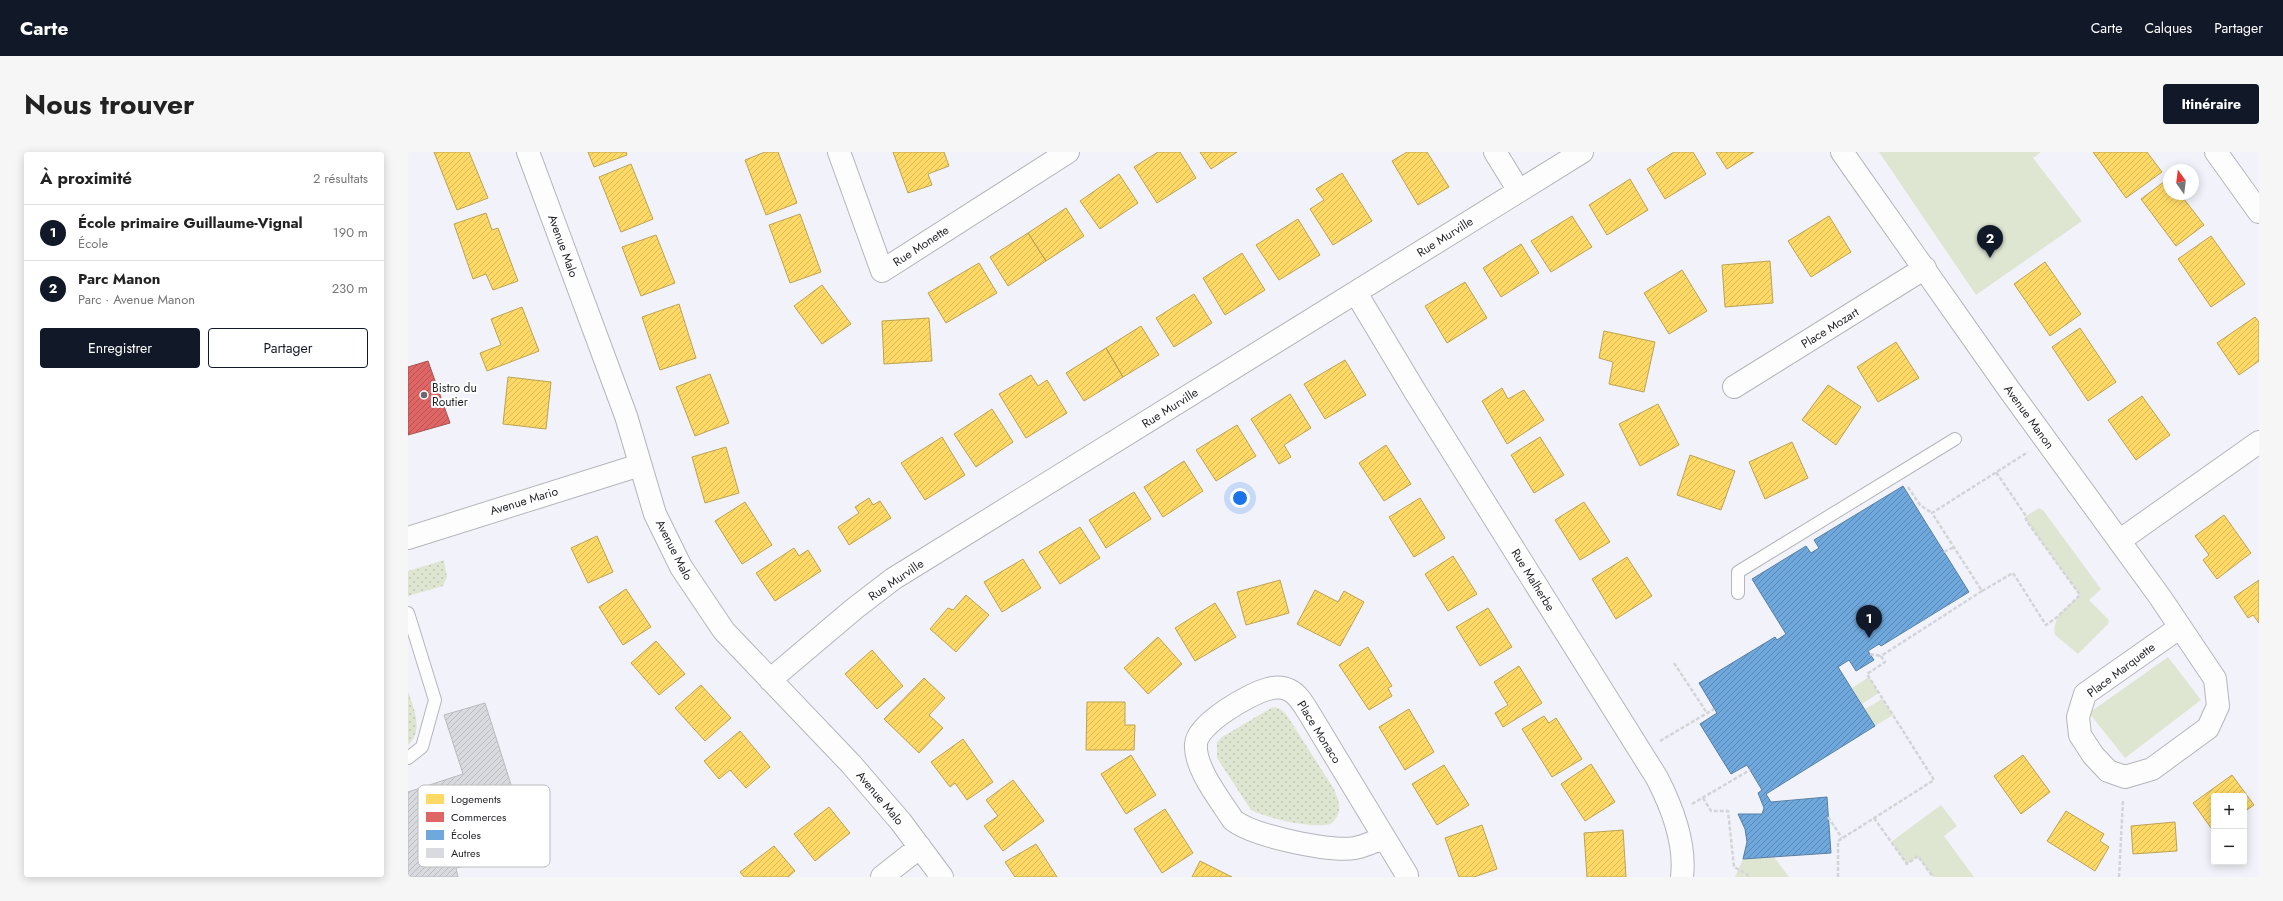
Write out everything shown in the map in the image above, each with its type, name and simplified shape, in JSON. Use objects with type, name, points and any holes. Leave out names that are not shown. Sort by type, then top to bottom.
[{"type":"street","name":"Avenue Malo","points":[[528,152],[626,416],[655,514],[693,587],[724,631],[851,764],[920,847],[942,877]]},
{"type":"street","name":"Rue Monette","points":[[839,152],[882,271],[1068,152]]},
{"type":"street","points":[[1495,152],[1519,191]]},
{"type":"street","name":"Rue Murville","points":[[770,680],[854,609],[893,579],[1582,152]]},
{"type":"street","name":"Avenue Manon","points":[[1842,152],[2008,388],[2119,541]]},
{"type":"street","points":[[2216,152],[2259,212]]},
{"type":"street","name":"Place Mozart","points":[[1734,388],[1925,268]]},
{"type":"street","name":"Rue Malherbe","points":[[1356,293],[1416,393],[1657,778],[1676,826],[1682,859],[1682,877]]},
{"type":"street","points":[[2119,541],[2259,442]]},
{"type":"street","name":"Avenue Mario","points":[[408,538],[640,465]]},
{"type":"street","name":"Place Marquette","points":[[2119,541],[2215,679],[2218,706],[2208,728],[2152,769],[2125,777],[2108,771],[2080,735],[2078,717],[2085,694],[2179,628]]},
{"type":"street","name":"Place Monaco","points":[[1384,837],[1354,848],[1336,848],[1317,846],[1255,832],[1241,826],[1233,820],[1200,767],[1196,755],[1196,743],[1199,732],[1209,722],[1257,693],[1279,687],[1290,690],[1299,698],[1309,713],[1384,837],[1407,877]]},
{"type":"street","points":[[882,877],[920,847]]},
{"type":"lane","points":[[1738,593],[1738,572],[1955,439]]},
{"type":"lane","points":[[408,613],[435,700],[422,747],[408,758]]},
{"type":"path","points":[[1932,513],[2030,451]]},
{"type":"path","points":[[1870,654],[1880,656],[2013,574],[2046,625],[2056,618],[2080,595],[2026,520],[2026,516],[1996,472]]},
{"type":"path","points":[[1920,506],[1932,513],[1982,592]]},
{"type":"path","points":[[1944,552],[1954,547]]},
{"type":"path","points":[[1838,877],[1838,840],[1934,780],[1867,674],[1884,662],[1880,656]]},
{"type":"path","points":[[1674,663],[1707,713]]},
{"type":"path","points":[[1657,743],[1714,709]]},
{"type":"path","points":[[1690,805],[1750,770]]},
{"type":"path","points":[[2119,877],[2123,793]]},
{"type":"path","points":[[1703,798],[1711,811],[1728,811],[1734,867],[1747,874],[1748,877]]},
{"type":"path","points":[[1828,817],[1842,838]]},
{"type":"path","points":[[1874,818],[1907,864],[1918,856],[1933,877]]},
{"type":"green space","points":[[1879,152],[2041,152],[2033,158],[2082,221],[1976,295]]},
{"type":"green space","points":[[2039,508],[2043,510],[2101,589],[2089,600],[2109,620],[2108,624],[2078,654],[2055,635],[2054,629],[2058,618],[2080,595],[2026,520],[2026,516]]},
{"type":"green space","points":[[444,560],[447,577],[443,586],[408,596],[408,571]]},
{"type":"green space","points":[[2168,657],[2201,700],[2125,758],[2089,713]]},
{"type":"green space","points":[[1869,677],[1879,693],[1862,704],[1852,688]]},
{"type":"green space","points":[[408,692],[415,712],[417,727],[413,740],[408,745]]},
{"type":"green space","points":[[1882,699],[1893,715],[1875,726],[1865,709]]},
{"type":"green space","points":[[1273,707],[1279,708],[1286,714],[1334,789],[1339,803],[1339,811],[1335,820],[1331,824],[1302,824],[1269,817],[1251,810],[1217,758],[1217,742],[1222,737]]},
{"type":"green space","points":[[1941,805],[1957,826],[1944,836],[1974,877],[1933,877],[1918,856],[1907,864],[1891,842]]},
{"type":"green space","points":[[1774,857],[1789,877],[1735,877],[1743,859]]},
{"type":"building: Logements","points":[[434,152],[469,152],[488,198],[457,210]]},
{"type":"building: Logements","points":[[588,152],[626,152],[627,155],[594,167]]},
{"type":"building: Logements","points":[[765,152],[778,152],[797,203],[766,215],[745,160]]},
{"type":"building: Logements","points":[[893,152],[944,152],[949,166],[928,174],[932,185],[908,193]]},
{"type":"building: Logements","points":[[1158,152],[1180,152],[1196,178],[1157,203],[1134,167]]},
{"type":"building: Logements","points":[[1200,152],[1237,152],[1211,169]]},
{"type":"building: Logements","points":[[1407,152],[1427,152],[1449,187],[1418,205],[1392,161]]},
{"type":"building: Logements","points":[[1674,152],[1693,152],[1706,174],[1665,199],[1647,169]]},
{"type":"building: Logements","points":[[1716,152],[1754,152],[1727,169]]},
{"type":"building: Logements","points":[[2093,152],[2147,152],[2162,172],[2126,198]]},
{"type":"building: Logements","points":[[631,164],[653,219],[621,232],[599,177]]},
{"type":"building: Logements","points":[[1342,173],[1372,221],[1333,245],[1310,209],[1324,200],[1316,189]]},
{"type":"building: Logements","points":[[1119,174],[1138,203],[1100,229],[1080,201]]},
{"type":"building: Logements","points":[[1630,179],[1648,210],[1607,235],[1589,205]]},
{"type":"building: Logements","points":[[2163,182],[2163,200],[2185,200],[2204,225],[2176,246],[2141,199]]},
{"type":"building: Logements","points":[[1066,208],[1084,236],[1046,261],[1028,233]]},
{"type":"building: Logements","points":[[486,213],[492,230],[498,228],[518,281],[493,290],[486,274],[473,279],[454,224]]},
{"type":"building: Logements","points":[[800,214],[821,272],[790,283],[769,225]]},
{"type":"building: Logements","points":[[1572,216],[1592,247],[1551,272],[1531,241]]},
{"type":"building: Logements","points":[[1829,216],[1851,252],[1811,277],[1788,241]]},
{"type":"building: Logements","points":[[1298,219],[1320,255],[1279,280],[1256,245]]},
{"type":"building: Logements","points":[[1028,233],[1046,261],[1008,286],[990,257]]},
{"type":"building: Logements","points":[[656,235],[675,283],[641,296],[622,247]]},
{"type":"building: Logements","points":[[2211,236],[2245,284],[2211,307],[2178,259]]},
{"type":"building: Logements","points":[[1521,244],[1539,273],[1501,297],[1483,268]]},
{"type":"building: Logements","points":[[1242,253],[1265,290],[1225,315],[1203,278]]},
{"type":"building: Logements","points":[[1770,261],[1773,303],[1725,307],[1722,265]]},
{"type":"building: Logements","points":[[2045,262],[2081,314],[2050,336],[2014,284]]},
{"type":"building: Logements","points":[[979,263],[997,293],[946,323],[928,293]]},
{"type":"building: Logements","points":[[1682,270],[1707,311],[1669,334],[1644,293]]},
{"type":"building: Logements","points":[[1465,282],[1487,318],[1447,343],[1425,306]]},
{"type":"building: Logements","points":[[822,285],[851,324],[822,344],[794,306]]},
{"type":"building: Logements","points":[[1194,294],[1212,323],[1174,347],[1156,318]]},
{"type":"building: Logements","points":[[679,304],[696,358],[660,370],[642,317]]},
{"type":"building: Logements","points":[[522,307],[539,351],[487,371],[480,353],[501,345],[491,319]]},
{"type":"building: Logements","points":[[2255,317],[2259,322],[2259,361],[2239,375],[2217,343]]},
{"type":"building: Logements","points":[[929,318],[932,361],[884,364],[882,321]]},
{"type":"building: Logements","points":[[1141,326],[1159,355],[1123,377],[1106,348]]},
{"type":"building: Logements","points":[[2080,328],[2116,382],[2088,401],[2052,347]]},
{"type":"building: Logements","points":[[1604,331],[1655,342],[1644,392],[1609,384],[1613,362],[1599,358]]},
{"type":"building: Logements","points":[[1896,342],[1919,378],[1878,402],[1857,367]]},
{"type":"building: Logements","points":[[1106,348],[1123,377],[1084,401],[1066,373]]},
{"type":"building: Logements","points":[[1345,360],[1366,395],[1325,419],[1304,384]]},
{"type":"building: Logements","points":[[710,374],[729,423],[695,436],[676,387]]},
{"type":"building: Logements","points":[[1031,375],[1038,386],[1047,380],[1067,413],[1026,438],[999,394]]},
{"type":"building: Logements","points":[[508,377],[551,382],[546,429],[503,424]]},
{"type":"building: Logements","points":[[1828,385],[1861,407],[1836,445],[1802,420]]},
{"type":"building: Logements","points":[[1502,388],[1508,399],[1524,390],[1544,420],[1507,444],[1482,401]]},
{"type":"building: Logements","points":[[1290,394],[1311,428],[1284,445],[1291,457],[1279,464],[1251,419]]},
{"type":"building: Logements","points":[[2142,396],[2170,435],[2136,460],[2108,420]]},
{"type":"building: Logements","points":[[1658,404],[1679,445],[1640,466],[1619,424]]},
{"type":"building: Logements","points":[[992,409],[1013,442],[976,467],[954,434]]},
{"type":"building: Logements","points":[[1237,425],[1256,456],[1216,481],[1196,450]]},
{"type":"building: Logements","points":[[942,437],[965,475],[925,500],[901,463]]},
{"type":"building: Logements","points":[[1540,437],[1564,475],[1534,493],[1511,455]]},
{"type":"building: Logements","points":[[1792,442],[1808,478],[1765,499],[1749,462]]},
{"type":"building: Logements","points":[[1386,445],[1411,484],[1384,501],[1359,463]]},
{"type":"building: Logements","points":[[726,447],[739,493],[705,503],[692,457]]},
{"type":"building: Logements","points":[[1690,455],[1735,471],[1721,510],[1677,495]]},
{"type":"building: Logements","points":[[1184,461],[1203,491],[1163,517],[1144,487]]},
{"type":"building: Logements","points":[[1134,492],[1151,519],[1106,548],[1089,520]]},
{"type":"building: Logements","points":[[869,498],[873,505],[880,501],[891,518],[849,545],[838,527],[859,513],[855,507]]},
{"type":"building: Logements","points":[[1420,498],[1445,538],[1414,557],[1389,517]]},
{"type":"building: Logements","points":[[745,502],[772,545],[742,564],[715,521]]},
{"type":"building: Logements","points":[[1584,502],[1610,542],[1580,560],[1555,520]]},
{"type":"building: Logements","points":[[2224,515],[2251,553],[2217,579],[2203,560],[2209,555],[2195,536]]},
{"type":"building: Logements","points":[[1080,527],[1100,558],[1060,584],[1039,552]]},
{"type":"building: Logements","points":[[597,536],[613,572],[588,583],[571,548]]},
{"type":"building: Logements","points":[[794,548],[799,556],[808,550],[821,571],[775,601],[756,573]]},
{"type":"building: Logements","points":[[1453,556],[1477,594],[1448,611],[1425,574]]},
{"type":"building: Logements","points":[[1627,557],[1652,596],[1616,619],[1592,579]]},
{"type":"building: Logements","points":[[1023,559],[1041,588],[1002,612],[984,582]]},
{"type":"building: Logements","points":[[1280,580],[1289,613],[1246,625],[1237,592]]},
{"type":"building: Logements","points":[[2259,580],[2259,623],[2253,615],[2248,618],[2234,597]]},
{"type":"building: Logements","points":[[626,589],[651,627],[623,645],[599,607]]},
{"type":"building: Logements","points":[[1315,590],[1338,602],[1344,591],[1364,602],[1340,646],[1297,624]]},
{"type":"building: Logements","points":[[966,595],[989,615],[956,652],[930,629],[948,608],[953,610]]},
{"type":"building: Logements","points":[[1215,603],[1236,637],[1195,661],[1175,628]]},
{"type":"building: Logements","points":[[1488,608],[1512,647],[1480,666],[1456,627]]},
{"type":"building: Logements","points":[[1158,637],[1182,664],[1148,694],[1124,668]]},
{"type":"building: Logements","points":[[656,641],[685,674],[659,695],[631,663]]},
{"type":"building: Logements","points":[[1368,647],[1392,686],[1388,688],[1392,696],[1369,710],[1339,665]]},
{"type":"building: Logements","points":[[872,650],[903,686],[877,709],[845,674]]},
{"type":"building: Logements","points":[[1519,666],[1542,703],[1503,727],[1495,713],[1508,705],[1494,682]]},
{"type":"building: Logements","points":[[924,678],[945,698],[929,715],[943,728],[919,753],[884,719]]},
{"type":"building: Logements","points":[[701,685],[731,718],[705,741],[675,708]]},
{"type":"building: Logements","points":[[1087,702],[1125,702],[1125,725],[1135,725],[1134,750],[1086,750]]},
{"type":"building: Logements","points":[[1409,709],[1434,752],[1405,770],[1379,727]]},
{"type":"building: Logements","points":[[1544,716],[1549,723],[1556,718],[1582,759],[1552,777],[1522,729]]},
{"type":"building: Logements","points":[[740,731],[770,767],[746,788],[730,770],[719,779],[704,761]]},
{"type":"building: Logements","points":[[963,739],[993,782],[967,800],[955,783],[950,787],[931,762]]},
{"type":"building: Logements","points":[[1131,755],[1156,795],[1126,814],[1101,774]]},
{"type":"building: Logements","points":[[2023,755],[2050,792],[2021,814],[1994,776]]},
{"type":"building: Logements","points":[[1591,764],[1615,802],[1585,821],[1561,784]]},
{"type":"building: Logements","points":[[1444,765],[1469,805],[1437,825],[1412,784]]},
{"type":"building: Logements","points":[[2232,775],[2245,793],[2211,793],[2211,828],[2193,803]]},
{"type":"building: Logements","points":[[1013,780],[1044,821],[1003,851],[984,826],[998,816],[986,800]]},
{"type":"building: Logements","points":[[2247,795],[2254,805],[2247,810]]},
{"type":"building: Logements","points":[[829,807],[850,833],[815,861],[794,834]]},
{"type":"building: Logements","points":[[1165,809],[1193,853],[1162,873],[1134,829]]},
{"type":"building: Logements","points":[[2066,811],[2104,834],[2100,841],[2109,847],[2095,871],[2047,841]]},
{"type":"building: Logements","points":[[2175,822],[2177,851],[2133,854],[2131,826]]},
{"type":"building: Logements","points":[[1482,825],[1497,869],[1474,877],[1459,877],[1445,838]]},
{"type":"building: Logements","points":[[1623,830],[1626,877],[1587,877],[1584,833]]},
{"type":"building: Logements","points":[[1036,844],[1057,877],[1015,877],[1005,862]]},
{"type":"building: Logements","points":[[774,846],[795,871],[788,877],[744,877],[740,872]]},
{"type":"building: Logements","points":[[1200,861],[1232,877],[1192,877]]},
{"type":"building: Commerces","name":"Bistro du Routier","points":[[428,361],[450,423],[408,435],[408,367]]},
{"type":"building: Écoles","points":[[1903,486],[1969,592],[1881,646],[1879,644],[1868,651],[1874,660],[1856,671],[1849,660],[1838,667],[1875,726],[1766,794],[1771,802],[1827,797],[1831,853],[1743,859],[1747,842],[1745,829],[1738,814],[1762,814],[1764,808],[1758,793],[1762,790],[1747,765],[1731,774],[1700,724],[1717,713],[1699,683],[1775,637],[1777,640],[1786,634],[1752,579],[1806,546],[1811,553],[1819,548],[1814,540]]},
{"type":"building: Autres","points":[[485,703],[511,785],[429,785],[463,774],[444,715]]},
{"type":"building: Autres","points":[[418,789],[418,867],[460,867],[456,868],[458,877],[408,877],[408,792]]},
{"type":"place","name":"Parc Manon","points":[[1990,258]]},
{"type":"place","name":"Bistro du Routier","points":[[424,395]]},
{"type":"place","name":"École primaire Guillaume-Vignal","points":[[1869,638]]}]
